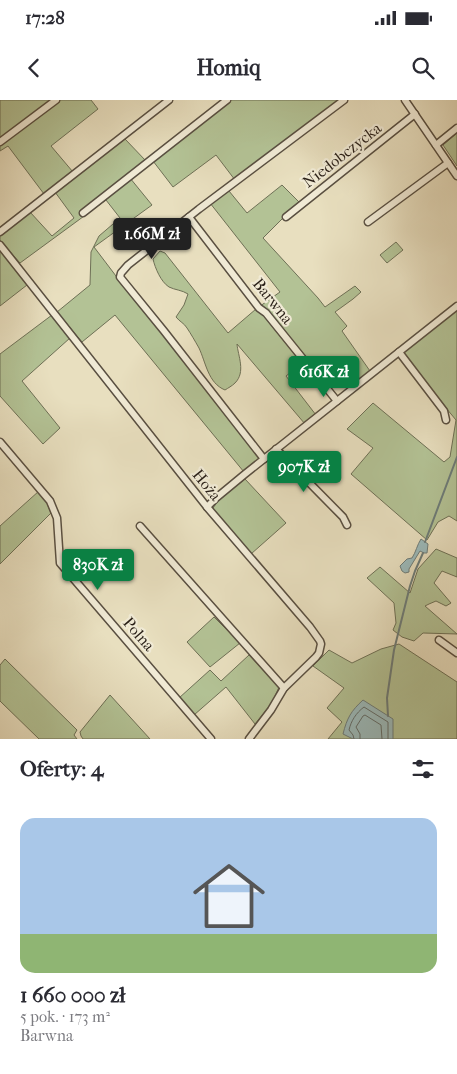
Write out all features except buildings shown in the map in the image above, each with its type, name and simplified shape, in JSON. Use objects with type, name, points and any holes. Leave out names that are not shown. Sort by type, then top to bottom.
[{"type":"street","points":[[0,142],[56,100]]},
{"type":"street","points":[[0,232],[170,100]]},
{"type":"street","points":[[83,213],[227,100]]},
{"type":"street","points":[[264,459],[120,277],[128,265],[344,100]]},
{"type":"street","points":[[405,100],[457,176]]},
{"type":"street","name":"Niedobczycka","points":[[286,216],[415,114]]},
{"type":"street","points":[[436,146],[457,128]]},
{"type":"street","points":[[368,222],[448,163]]},
{"type":"street","name":"Barwna","points":[[189,217],[259,308],[266,314],[337,402]]},
{"type":"street","name":"Hoża","points":[[0,245],[207,507],[320,640],[320,648],[316,657],[284,688],[271,710],[249,739]]},
{"type":"street","points":[[207,507],[264,459],[457,306]]},
{"type":"street","points":[[399,352],[444,411],[446,420]]},
{"type":"street","name":"Polna","points":[[0,442],[50,501],[57,518],[60,563],[210,739]]},
{"type":"street","points":[[276,450],[343,517],[347,525]]},
{"type":"street","points":[[140,526],[284,688]]},
{"type":"street","points":[[439,640],[457,653]]},
{"type":"green space","points":[[0,100],[91,100],[98,109],[51,146],[73,172],[44,194],[8,146],[0,151]]},
{"type":"green space","points":[[231,100],[340,100],[235,180],[216,155],[173,187],[153,161],[130,178],[152,205],[94,247],[263,457],[244,472],[115,315],[82,342],[57,312],[90,285],[91,252],[99,236],[120,218],[106,200],[20,263],[0,240],[0,236],[30,212],[52,236],[74,218],[55,192],[125,139],[146,161]]},
{"type":"green space","points":[[457,133],[457,166],[443,145]]},
{"type":"green space","points":[[282,185],[299,202],[263,238],[325,307],[355,286],[361,292],[335,312],[347,326],[342,331],[370,371],[357,383],[339,361],[322,376],[303,363],[286,376],[316,415],[305,424],[237,344],[241,364],[238,379],[225,390],[215,383],[208,372],[199,348],[186,326],[176,317],[184,305],[188,294],[171,288],[163,282],[153,259],[160,251],[165,253],[228,333],[256,309],[280,292],[210,203],[229,191],[247,213]]},
{"type":"green space","points":[[396,242],[403,250],[387,263],[380,255]]},
{"type":"green space","points":[[0,247],[27,285],[0,306]]},
{"type":"green space","points":[[457,310],[457,521],[449,516],[438,522],[427,540],[351,474],[373,448],[347,429],[373,403],[444,462],[450,457],[456,420],[401,354]]},
{"type":"green space","points":[[52,315],[70,338],[22,381],[60,428],[43,444],[0,396],[0,354]]},
{"type":"green space","points":[[245,479],[286,523],[251,554],[214,512],[213,508],[220,498]]},
{"type":"green space","points":[[39,491],[51,513],[0,564],[0,526]]},
{"type":"green space","points":[[436,549],[457,558],[457,577],[442,571],[434,583],[451,603],[446,606],[436,601],[425,606],[457,634],[423,633],[414,641],[402,637],[393,630],[396,623],[394,603],[367,578],[380,567],[410,593],[418,569]]},
{"type":"green space","points":[[214,617],[240,643],[210,667],[187,642]]},
{"type":"green space","points":[[399,644],[457,682],[457,739],[328,739],[342,722],[327,708],[344,688],[313,666],[329,650],[352,663],[381,649]]},
{"type":"green space","points":[[249,655],[279,687],[272,703],[255,724],[226,687],[194,715],[179,698],[210,670],[221,681]]},
{"type":"green space","points":[[5,659],[77,730],[74,735],[77,739],[39,739],[0,701],[0,665]]},
{"type":"green space","points":[[110,695],[150,739],[83,739],[80,732]]},
{"type":"water","points":[[421,539],[428,544],[427,553],[420,551],[409,572],[405,573],[400,566],[407,559],[412,558]]},
{"type":"water","points":[[363,700],[393,719],[393,739],[353,739],[343,734],[350,715]]},
{"type":"waterway","points":[[425,542],[457,457]]},
{"type":"waterway","points":[[388,716],[387,698],[394,650],[410,586],[423,553]]}]
